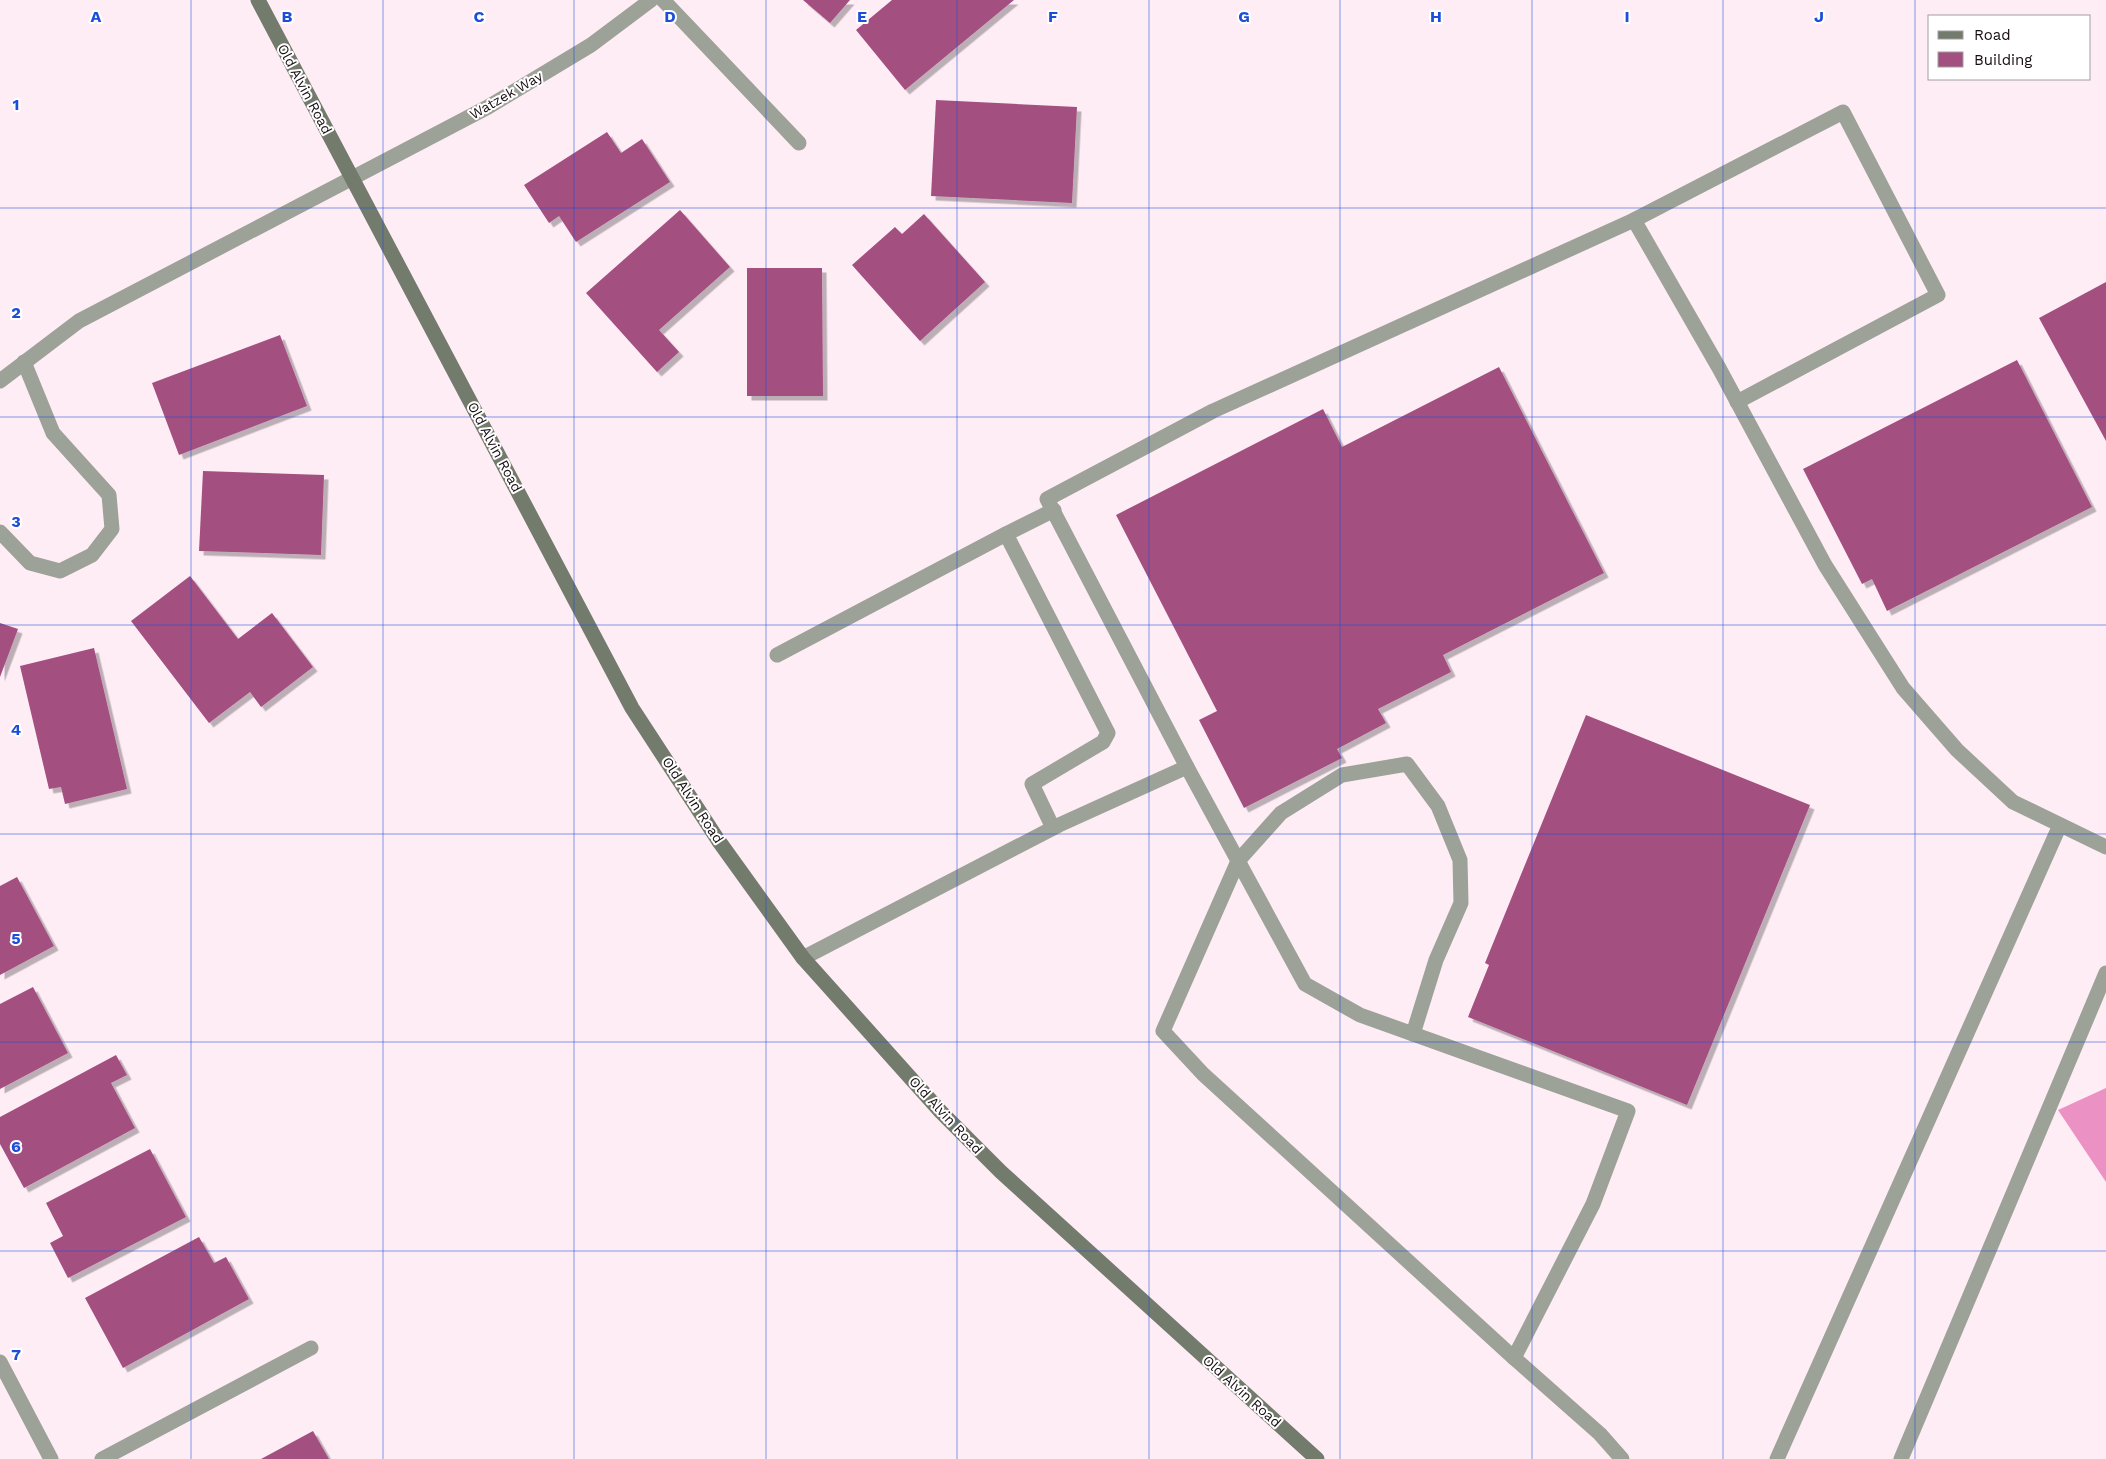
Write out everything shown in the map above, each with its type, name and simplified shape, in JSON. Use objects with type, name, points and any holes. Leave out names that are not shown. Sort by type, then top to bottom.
[{"type":"street","name":"Old Alvin Road","points":[[258,0],[632,708],[718,840],[803,958],[941,1112],[1001,1172],[1317,1459]]},
{"type":"street","name":"Watzek Way","points":[[0,381],[79,321],[488,107],[591,45],[651,0]]},
{"type":"street","points":[[663,0],[798,143]]},
{"type":"street","points":[[1514,1358],[1594,1204],[1628,1112],[1360,1015],[1305,984],[1187,767],[1047,499],[1213,411],[1634,220],[1842,112],[1938,295],[1737,402]]},
{"type":"street","points":[[1634,220],[1737,402],[1825,565],[1903,688],[1957,750],[2013,802],[2106,847]]},
{"type":"street","points":[[0,532],[30,563],[60,571],[92,555],[112,528],[109,495],[53,433],[24,362]]},
{"type":"street","points":[[777,655],[1054,510]]},
{"type":"street","points":[[1006,534],[1108,734],[1103,742],[1032,784],[1053,828]]},
{"type":"street","points":[[1413,1034],[1436,960],[1461,903],[1460,860],[1438,806],[1407,764],[1342,775],[1281,813],[1238,861],[1163,1031],[1203,1074],[1600,1434],[1622,1459]]},
{"type":"street","points":[[803,958],[1053,828],[1187,767]]},
{"type":"street","points":[[1777,1459],[2060,825]]},
{"type":"street","points":[[1901,1459],[2106,973]]},
{"type":"street","points":[[102,1459],[311,1348]]},
{"type":"street","points":[[0,1362],[51,1459]]},
{"type":"shaded area","points":[[2106,1088],[2106,1182],[2058,1110]]},
{"type":"building","points":[[803,0],[850,0],[830,23]]},
{"type":"building","points":[[892,0],[1014,0],[905,90],[856,30]]},
{"type":"building","points":[[936,100],[1077,107],[1072,203],[931,196]]},
{"type":"building","points":[[607,132],[621,153],[642,139],[670,182],[576,242],[559,216],[549,223],[524,185]]},
{"type":"building","points":[[680,210],[730,267],[659,330],[679,352],[657,372],[586,293]]},
{"type":"building","points":[[924,214],[985,282],[920,341],[852,265],[895,227],[902,234]]},
{"type":"building","points":[[747,268],[822,268],[823,396],[747,396]]},
{"type":"building","points":[[2106,282],[2106,441],[2039,318]]},
{"type":"building","points":[[280,335],[307,406],[179,455],[152,383]]},
{"type":"building","points":[[2017,360],[2092,507],[1887,611],[1872,579],[1862,584],[1803,469]]},
{"type":"building","points":[[1499,367],[1604,573],[1443,655],[1451,672],[1378,709],[1386,723],[1337,749],[1342,758],[1244,808],[1199,720],[1217,711],[1116,515],[1323,409],[1342,447]]},
{"type":"building","points":[[203,471],[324,475],[321,555],[199,551]]},
{"type":"building","points":[[190,576],[238,639],[272,613],[313,667],[261,707],[250,692],[209,723],[131,621]]},
{"type":"building","points":[[0,623],[18,629],[0,677]]},
{"type":"building","points":[[94,648],[127,789],[65,804],[61,787],[49,789],[20,666]]},
{"type":"building","points":[[1586,715],[1810,805],[1687,1105],[1468,1017],[1489,965],[1485,963]]},
{"type":"building","points":[[17,877],[54,946],[0,975],[0,886]]},
{"type":"building","points":[[33,987],[68,1053],[0,1089],[0,1004]]},
{"type":"building","points":[[116,1055],[127,1075],[111,1083],[135,1128],[24,1188],[0,1144],[0,1117]]},
{"type":"building","points":[[150,1149],[186,1217],[68,1278],[50,1243],[63,1236],[46,1203]]},
{"type":"building","points":[[199,1237],[214,1263],[226,1257],[249,1299],[123,1368],[85,1298]]},
{"type":"building","points":[[313,1431],[329,1459],[261,1459]]}]
